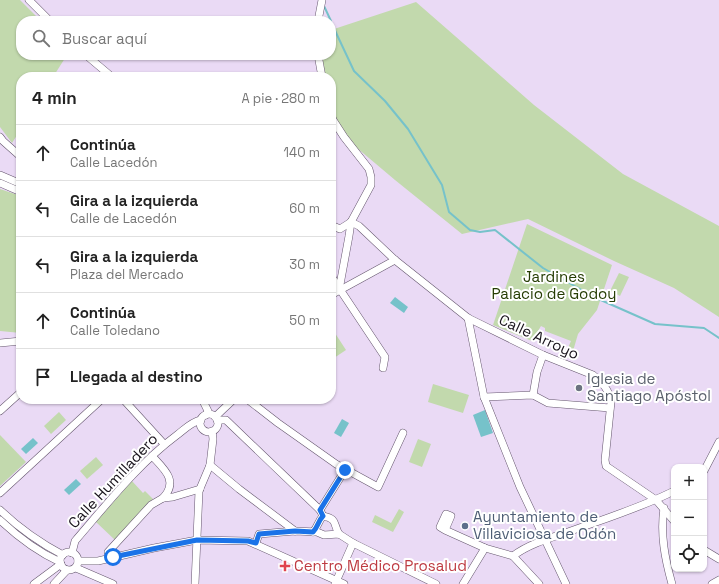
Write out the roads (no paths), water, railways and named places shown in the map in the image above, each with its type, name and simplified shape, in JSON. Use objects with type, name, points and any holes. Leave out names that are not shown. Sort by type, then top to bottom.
[{"type":"street","points":[[29,0],[45,16]]},
{"type":"street","points":[[319,16],[322,0]]},
{"type":"street","points":[[92,60],[106,72]]},
{"type":"street","points":[[319,60],[321,72]]},
{"type":"street","points":[[336,125],[368,169],[372,177],[371,185],[350,222],[340,229]]},
{"type":"street","points":[[0,137],[16,153]]},
{"type":"street","points":[[0,175],[16,182]]},
{"type":"street","points":[[0,183],[16,190]]},
{"type":"street","points":[[339,290],[349,240],[350,222]]},
{"type":"street","name":"Calle Arroyo","points":[[350,222],[359,226],[395,260],[468,318],[543,355],[593,376],[600,381],[610,395],[605,460],[606,466],[656,500]]},
{"type":"street","points":[[336,227],[340,229],[349,240]]},
{"type":"street","points":[[336,292],[395,260]]},
{"type":"street","points":[[336,285],[385,357],[383,368]]},
{"type":"street","points":[[468,318],[484,397],[514,474],[566,584]]},
{"type":"street","points":[[0,340],[16,341]]},
{"type":"street","points":[[0,343],[16,341]]},
{"type":"street","points":[[533,395],[537,372],[543,355]]},
{"type":"street","points":[[484,397],[533,395],[548,403],[610,408]]},
{"type":"street","points":[[0,411],[16,397]]},
{"type":"street","points":[[0,493],[97,404]]},
{"type":"street","points":[[128,404],[164,444]]},
{"type":"street","points":[[204,404],[208,411],[201,420],[200,426],[203,430],[208,432],[216,428],[218,424],[216,418]]},
{"type":"street","points":[[216,418],[229,404]]},
{"type":"street","points":[[253,404],[284,428],[345,470],[378,487],[402,433]]},
{"type":"street","points":[[206,415],[212,415],[216,418],[226,420],[321,513],[335,521],[339,534],[353,543],[436,584]]},
{"type":"street","name":"Calle Humilladero","points":[[72,553],[75,541],[109,501],[152,456],[164,444],[194,422],[201,420]]},
{"type":"street","points":[[195,584],[200,489],[210,465],[214,439],[212,431]]},
{"type":"street","points":[[707,465],[719,442]]},
{"type":"street","points":[[113,557],[109,555],[108,552],[151,505],[163,498],[168,492],[171,484],[169,475],[152,456]]},
{"type":"street","points":[[210,465],[295,531]]},
{"type":"street","points":[[315,532],[321,513],[345,470]]},
{"type":"street","points":[[163,498],[173,497],[200,489]]},
{"type":"street","points":[[513,556],[521,550],[544,540],[656,500],[671,492]]},
{"type":"street","points":[[656,500],[671,517]]},
{"type":"street","points":[[664,508],[662,522],[665,559],[672,584]]},
{"type":"street","points":[[0,510],[21,529],[49,548],[63,555],[66,553],[72,553],[75,555],[78,564],[114,584]]},
{"type":"street","points":[[0,520],[12,532],[60,563],[64,569],[67,570]]},
{"type":"street","points":[[445,530],[485,548],[513,556],[539,584]]},
{"type":"street","points":[[256,543],[259,534],[295,531],[315,532],[324,535],[339,534]]},
{"type":"street","points":[[54,584],[67,570],[70,570],[78,564],[197,540],[248,541],[256,543],[336,582],[344,584]]},
{"type":"street","points":[[336,582],[353,543]]},
{"type":"street","points":[[463,584],[485,548]]},
{"type":"street","points":[[707,552],[719,558]]},
{"type":"street","points":[[34,584],[60,563],[63,555]]},
{"type":"street","points":[[95,572],[98,561]]},
{"type":"street","points":[[78,564],[88,566],[103,578]]},
{"type":"street","points":[[712,584],[719,580]]},
{"type":"waterway","points":[[324,6],[329,16]]},
{"type":"waterway","points":[[336,33],[354,71],[385,101],[408,129],[442,185],[449,212],[470,230],[480,232],[495,230],[543,268],[594,297],[655,324],[704,328],[719,338]]},
{"type":"place","name":"Iglesia de Santiago Apóstol","points":[[579,388]]},
{"type":"place","name":"Ayuntamiento de Villaviciosa de Odón","points":[[465,526]]},
{"type":"place","name":"Centro Médico Prosalud","points":[[285,566]]},
{"type":"park label","name":"Jardines Palacio de Godoy","points":[[554,286]]}]
